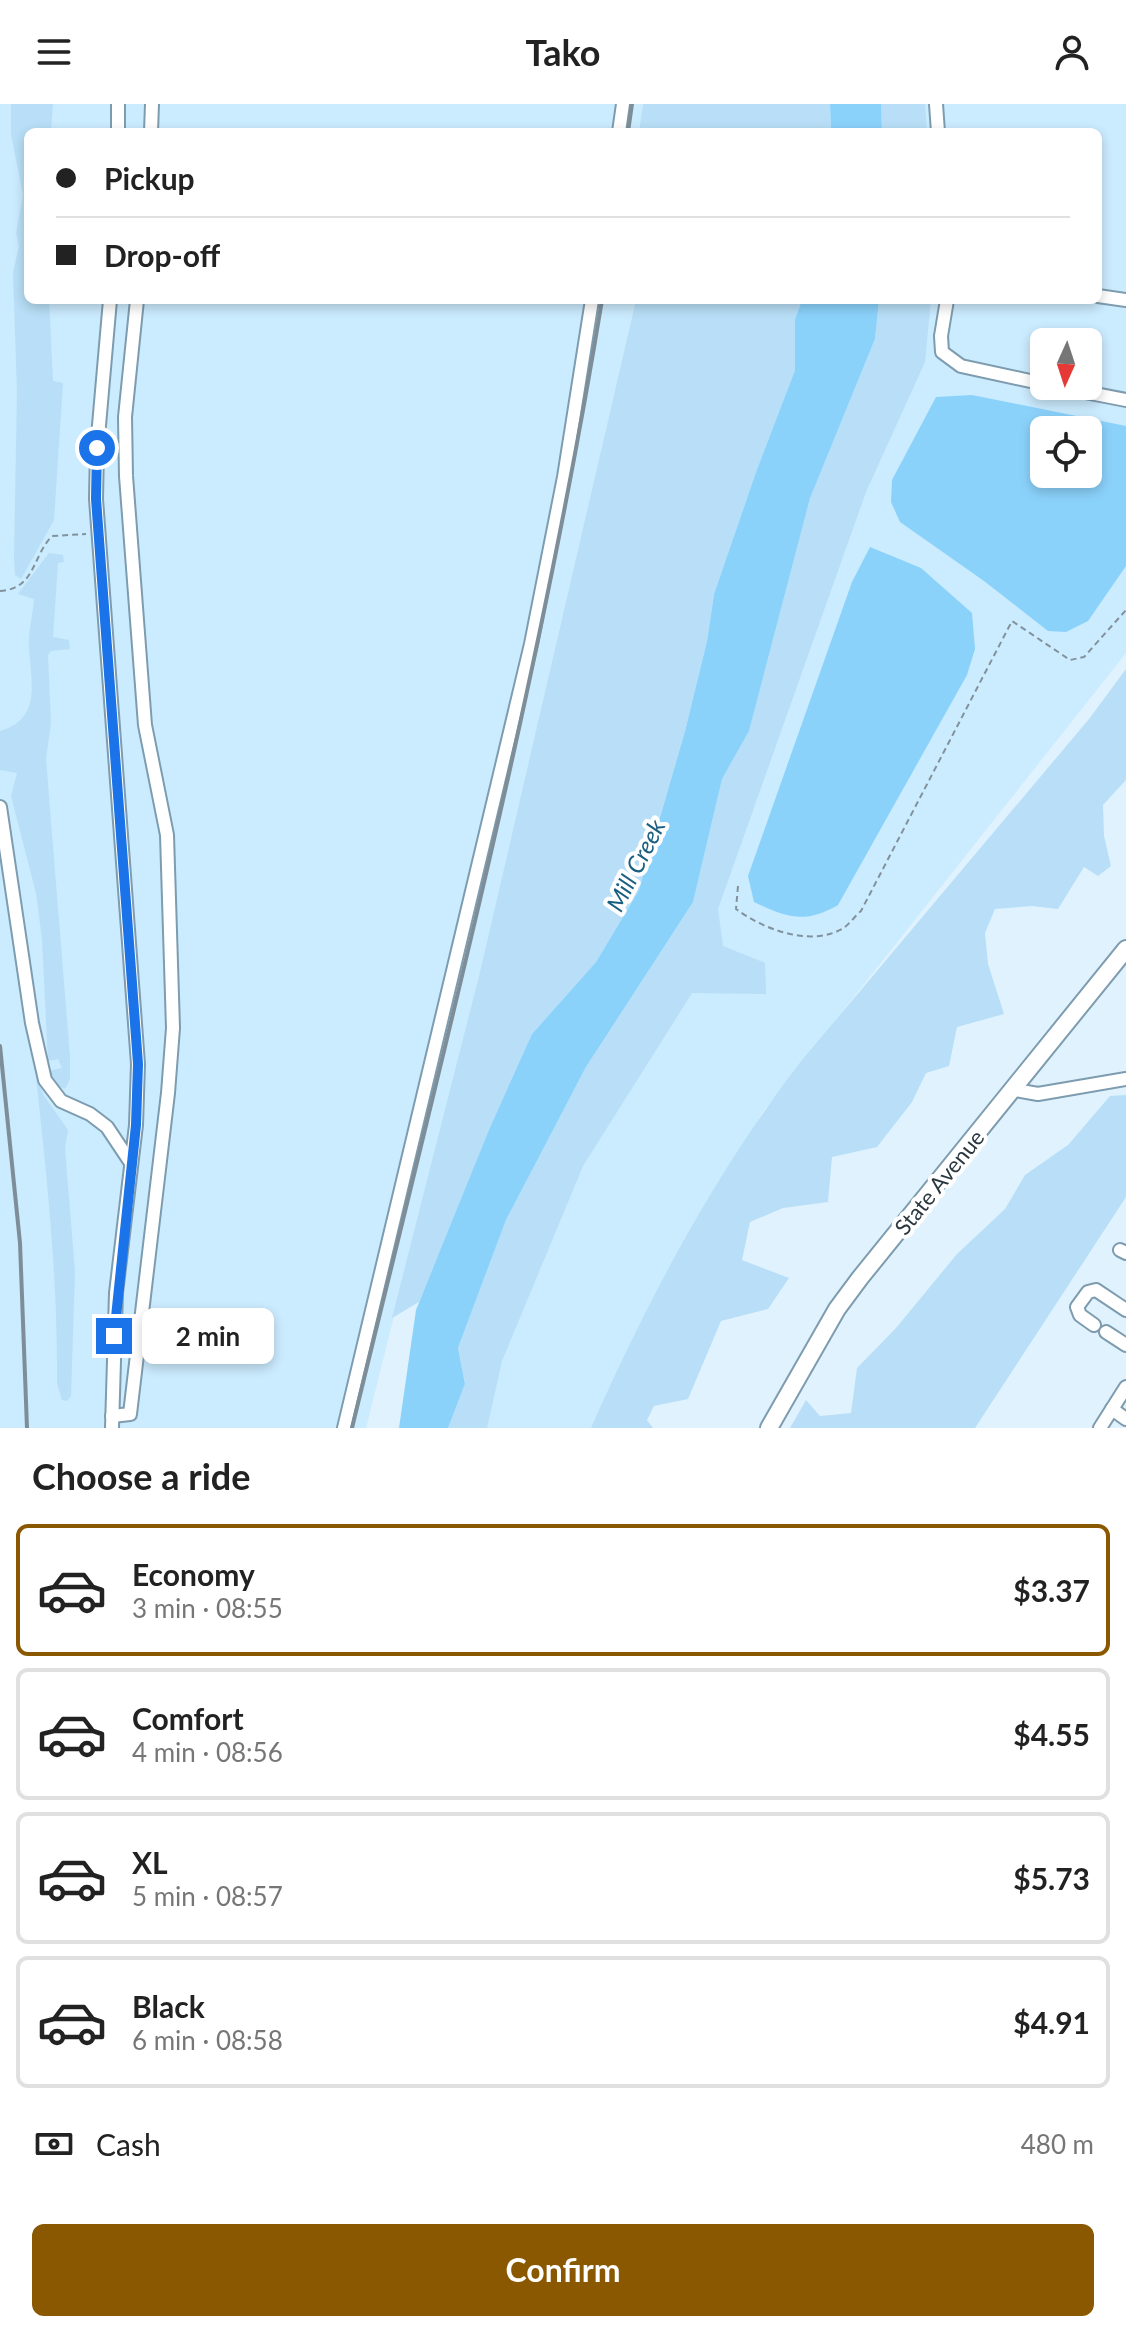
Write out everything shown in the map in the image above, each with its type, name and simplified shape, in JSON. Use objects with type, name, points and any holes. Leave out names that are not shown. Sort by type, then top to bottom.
[{"type":"main road","name":"State Avenue","points":[[769,1428],[837,1309],[1126,949]]},
{"type":"street","points":[[118,104],[118,128]]},
{"type":"street","points":[[151,128],[152,104]]},
{"type":"street","points":[[620,128],[623,104]]},
{"type":"street","points":[[936,104],[938,128]]},
{"type":"street","points":[[1102,297],[1126,300]]},
{"type":"street","points":[[110,304],[96,464],[138,1043],[138,1104],[115,1311],[112,1422],[130,1414],[173,1028],[167,835],[145,725],[126,476],[125,417],[137,304]]},
{"type":"street","points":[[344,1428],[531,644],[556,522],[591,304]]},
{"type":"street","points":[[946,304],[941,336],[942,352],[961,366],[1030,381]]},
{"type":"street","points":[[1102,395],[1126,400]]},
{"type":"street","points":[[0,807],[43,1075],[61,1101],[90,1114],[107,1127],[131,1163]]},
{"type":"street","points":[[1015,1090],[1038,1094],[1126,1079]]},
{"type":"street","points":[[1126,1310],[1096,1290],[1088,1292],[1077,1307],[1080,1315],[1126,1345]]},
{"type":"street","points":[[1100,1428],[1126,1387]]},
{"type":"street","points":[[1112,1409],[1126,1419]]},
{"type":"path","points":[[0,591],[17,588],[27,580],[52,536],[99,535]]},
{"type":"path","points":[[738,886],[736,909],[755,923],[777,932],[819,935],[842,929],[861,911],[1012,621],[1070,660],[1084,657],[1126,610]]},
{"type":"shaded area","points":[[0,104],[643,104],[640,128],[24,128],[24,304],[635,304],[479,976],[366,1428],[0,1428]]},
{"type":"shaded area","points":[[11,104],[53,104],[51,128],[24,128],[24,304],[49,304],[53,381],[63,383],[54,520],[21,579],[15,575],[14,557],[17,392],[13,273],[19,246],[16,233],[23,195],[11,134]]},
{"type":"shaded area","points":[[643,104],[830,104],[831,128],[640,128]]},
{"type":"shaded area","points":[[881,104],[1126,104],[1126,653],[762,1113],[624,1357],[591,1428],[448,1428],[875,339],[879,304],[1102,304],[1102,128],[882,128]]},
{"type":"shaded area","points":[[881,104],[925,104],[927,128],[882,128]]},
{"type":"shaded area","points":[[635,304],[801,304],[795,319],[795,370],[714,594],[707,641],[685,731],[639,890],[596,962],[532,1034],[419,1302],[392,1318],[479,976]]},
{"type":"shaded area","points":[[879,304],[931,304],[925,362],[866,492],[718,909],[723,946],[765,963],[766,994],[692,993],[583,1166],[502,1361],[487,1428],[448,1428],[465,1384],[458,1348],[506,1220],[586,1067],[693,902],[722,779],[749,731],[810,497],[875,339]]},
{"type":"shaded area","points":[[49,553],[63,555],[64,562],[58,563],[53,637],[69,640],[70,649],[51,651],[48,655],[51,723],[46,759],[70,1057],[70,1079],[65,1089],[56,1085],[48,1071],[62,1068],[58,1059],[48,1061],[42,939],[36,893],[11,796],[17,773],[0,770],[0,731],[23,718],[31,698],[29,642],[34,599],[18,594]]},
{"type":"shaded area","points":[[1126,669],[1126,780],[1103,805],[1104,836],[1111,866],[1098,876],[1084,867],[1058,909],[1032,906],[995,909],[985,933],[988,964],[1004,1014],[957,1027],[949,1066],[926,1073],[912,1102],[877,1147],[832,1157],[828,1202],[783,1208],[750,1222],[742,1260],[789,1278],[768,1309],[721,1321],[688,1399],[654,1406],[647,1420],[653,1428],[591,1428],[660,1284],[712,1191],[771,1102],[802,1060],[1089,719]]},
{"type":"shaded area","points":[[36,1077],[44,1096],[68,1130],[65,1148],[75,1272],[71,1396],[67,1401],[62,1400],[57,1383],[54,1268]]},
{"type":"shaded area","points":[[1126,1095],[1126,1197],[975,1428],[790,1428],[806,1400],[820,1416],[851,1413],[857,1368],[896,1328],[957,1254],[1005,1209],[1025,1175],[1068,1145],[1110,1096]]},
{"type":"water","points":[[830,104],[881,104],[882,128],[831,128]]},
{"type":"water","points":[[801,304],[879,304],[875,339],[810,498],[749,731],[722,779],[693,902],[586,1067],[506,1220],[458,1348],[465,1384],[448,1428],[399,1428],[416,1310],[489,1130],[532,1034],[596,962],[639,890],[685,731],[707,641],[714,594],[795,370],[795,319]]},
{"type":"water","points":[[972,395],[1076,416],[1030,416],[1030,488],[1102,488],[1102,421],[1126,426],[1126,566],[1088,621],[1066,632],[1048,631],[900,522],[891,502],[892,480],[936,397]]},
{"type":"water","points":[[870,547],[921,568],[972,613],[975,649],[967,675],[838,905],[806,917],[786,915],[754,902],[748,876],[852,582]]},
{"type":"railway","points":[[629,128],[632,104]]},
{"type":"railway","points":[[352,1428],[520,725],[550,584],[601,304]]},
{"type":"railway","points":[[0,1046],[20,1243],[27,1428]]},
{"type":"route","points":[[97,448],[96,499],[138,1064],[136,1125],[120,1252],[114,1336]]},
{"type":"water label","name":"Mill Creek","points":[[635,865]]}]
